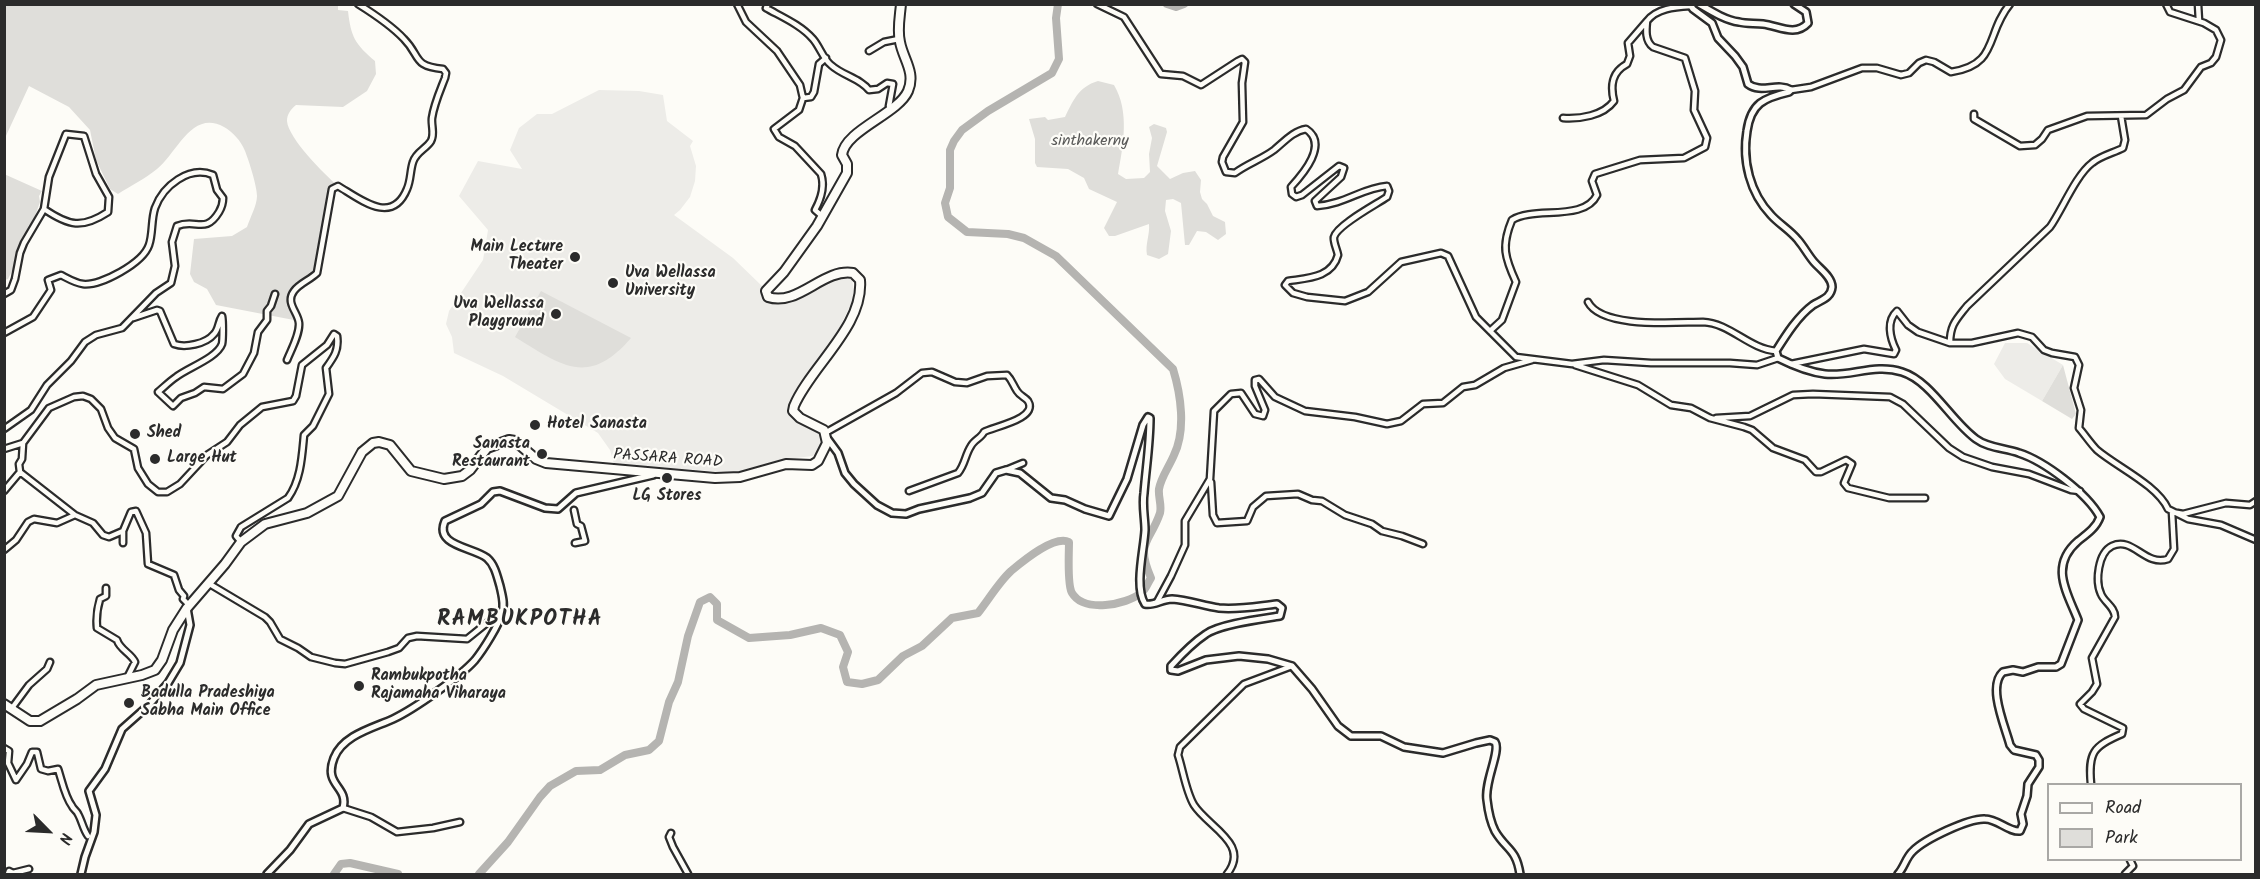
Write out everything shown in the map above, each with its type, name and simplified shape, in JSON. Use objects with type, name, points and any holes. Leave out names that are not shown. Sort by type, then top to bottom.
[{"type":"highway","points":[[826,435],[820,428],[796,416],[793,411],[794,406],[809,379],[847,325],[859,297],[860,280],[857,275],[849,272],[779,299],[768,297],[765,292],[784,272],[822,216],[847,173],[847,164],[842,155],[845,146],[867,126],[901,101],[910,84],[910,72],[899,39],[901,4]]},
{"type":"highway","name":"PASSARA ROAD","points":[[8,706],[30,721],[40,721],[96,685],[150,673],[158,667],[173,630],[188,607],[241,542],[265,524],[307,513],[338,496],[362,452],[368,446],[379,442],[390,445],[411,471],[444,479],[462,476],[470,470],[487,448],[509,440],[515,441],[536,459],[546,464],[715,478],[740,477],[786,464],[812,465],[823,454],[827,443],[826,435]]},
{"type":"street","points":[[287,360],[299,321],[293,311],[291,301],[294,291],[316,273],[332,189],[338,186],[372,206],[386,209],[395,205],[406,192],[413,161],[418,152],[431,141],[432,119],[446,78],[443,69],[428,67],[420,63],[407,41],[358,4]]},
{"type":"street","points":[[737,4],[752,29],[780,55],[800,85],[803,98],[800,110],[774,129],[779,137],[795,146],[815,166],[823,179],[820,200],[815,210],[822,216]]},
{"type":"street","points":[[768,4],[766,8],[806,32],[829,63],[840,72],[865,84],[869,90],[878,89],[887,83],[893,84],[888,106],[891,109]]},
{"type":"street","points":[[1097,4],[1124,17],[1161,74],[1183,76],[1201,85],[1238,61],[1242,59],[1245,62],[1242,83],[1242,122],[1223,157],[1222,162],[1226,172],[1235,173],[1272,152],[1298,130],[1306,129],[1313,133],[1313,158],[1309,168],[1291,187],[1292,194],[1296,197],[1302,195],[1339,166],[1344,168],[1341,177],[1315,201],[1317,206],[1338,203],[1375,187],[1387,186],[1389,191],[1387,197],[1335,234],[1338,255],[1331,268],[1320,275],[1288,281],[1285,285],[1288,290],[1307,297],[1345,301],[1368,292],[1401,262],[1441,253],[1448,256],[1454,266],[1476,317],[1516,357],[1572,364],[1638,385],[1671,405],[1691,408],[1710,418],[1752,430],[1773,448],[1805,460],[1816,472],[1821,472],[1846,460],[1852,464],[1844,483],[1848,488],[1889,498],[1924,498]]},
{"type":"street","points":[[1699,4],[1739,22],[1798,30],[1808,23],[1806,12],[1794,4]]},
{"type":"street","points":[[1776,351],[1805,312],[1829,295],[1832,286],[1830,278],[1808,255],[1799,240],[1772,216],[1760,201],[1746,166],[1746,140],[1752,112],[1770,97],[1791,90],[1811,87],[1862,68],[1877,68],[1901,75],[1909,73],[1919,63],[1926,60],[1951,72],[1977,65],[1990,48],[1995,30],[2010,4]]},
{"type":"street","points":[[1974,114],[1974,119],[2020,146],[2035,145],[2048,130],[2087,116],[2146,115],[2167,99],[2184,90],[2201,67],[2211,63],[2216,57],[2220,40],[2216,30],[2199,21],[2170,12],[2166,4]]},
{"type":"street","points":[[2198,4],[2199,21]]},
{"type":"street","points":[[1563,118],[1584,117],[1611,106],[1614,101],[1611,88],[1614,76],[1627,64],[1630,56],[1628,43],[1654,15],[1671,7],[1692,5],[1712,23],[1718,38],[1743,67],[1748,84],[1757,89],[1785,87],[1791,90]]},
{"type":"street","points":[[1490,331],[1502,320],[1516,282],[1508,264],[1504,246],[1512,220],[1528,213],[1571,212],[1586,206],[1597,195],[1592,180],[1595,174],[1640,160],[1684,158],[1705,147],[1707,138],[1694,110],[1695,91],[1685,58],[1649,44],[1646,32],[1647,21]]},
{"type":"street","points":[[869,51],[884,42],[899,39]]},
{"type":"street","points":[[803,98],[811,97],[814,93],[819,64],[826,58]]},
{"type":"street","points":[[1950,344],[1950,329],[1967,306],[2050,227],[2069,194],[2092,163],[2123,148],[2125,140],[2121,116]]},
{"type":"street","points":[[4,294],[11,290],[24,243],[44,208],[49,177],[66,134],[84,136],[96,174],[109,197],[108,212],[94,221],[79,224],[66,222],[44,208]]},
{"type":"street","points":[[4,333],[33,317],[51,290],[48,280],[61,275],[83,284],[89,283],[106,278],[134,264],[149,245],[156,207],[174,181],[196,171],[213,176],[217,190],[223,198],[222,207],[214,220],[206,225],[182,224],[177,226],[172,242],[175,266],[171,283],[156,293],[122,328],[96,335],[85,342],[71,361],[47,385],[31,410],[4,429]]},
{"type":"street","points":[[133,318],[160,311],[174,344],[177,346],[197,344],[207,339],[217,331],[222,316],[223,342],[220,347],[158,392],[173,406],[181,398],[204,387],[223,389],[243,374],[254,353],[258,332],[267,320],[267,311],[275,294]]},
{"type":"street","points":[[1588,302],[1600,315],[1612,319],[1673,324],[1704,322],[1718,324],[1749,343],[1768,351],[1776,351]]},
{"type":"street","points":[[1791,364],[1864,349],[1894,354],[1896,350],[1891,341],[1890,323],[1893,314],[1897,311],[1908,326],[1950,344],[1972,343],[2018,333],[2032,337],[2044,350],[2075,357],[2079,365],[2074,388],[2081,410],[2079,428],[2097,449],[2134,475],[2172,512],[2188,519],[2221,525],[2256,540]]},
{"type":"street","points":[[123,531],[109,537],[103,535],[93,523],[75,516],[20,472],[19,464],[22,459],[23,443],[49,408],[74,397],[83,396],[91,399],[101,409],[108,428],[115,438],[134,449],[138,468],[148,484],[158,492],[167,492],[180,484],[207,455],[227,442],[240,425],[262,407],[293,401],[302,365],[327,345],[334,334],[337,336],[338,344],[336,356],[326,371],[329,394],[313,426],[304,435],[301,465],[291,494],[241,526],[236,536],[241,542]]},
{"type":"street","points":[[1776,351],[1778,358]]},
{"type":"street","points":[[1572,364],[1604,360],[1757,365],[1778,358],[1826,374],[1872,368],[1904,372],[1924,387],[1976,439],[2035,460],[2080,491],[2100,517],[2097,525],[2070,548],[2064,560],[2061,578],[2078,620],[2061,664],[2056,667],[2038,667],[2023,672],[2003,672],[1996,681],[1996,690],[2010,745],[2014,750],[2036,755],[2039,760],[2039,766],[2028,784],[2021,814],[2023,824],[2020,831],[2015,831],[1997,821],[1973,820],[1914,850],[1898,874]]},
{"type":"street","points":[[1422,544],[1382,531],[1372,524],[1345,515],[1322,501],[1312,500],[1298,494],[1266,496],[1253,507],[1247,521],[1217,523],[1213,515],[1210,479],[1214,411],[1231,394],[1241,393],[1255,414],[1263,416],[1265,410],[1255,386],[1257,379],[1261,380],[1275,397],[1305,411],[1388,423],[1401,421],[1423,404],[1443,403],[1463,387],[1475,385],[1504,368],[1532,360]]},
{"type":"street","points":[[909,491],[958,473],[963,467],[971,444],[981,438],[984,432],[1018,420],[1026,413],[1029,404],[1028,400],[1017,392],[1007,375],[955,382],[932,372],[922,373],[896,393],[826,435],[838,453],[845,473],[877,506],[892,513],[906,514],[970,498],[982,493],[996,473],[1023,463]]},
{"type":"street","points":[[1710,418],[1750,416],[1793,395],[1890,397],[1903,404],[1949,448],[1963,457],[1992,467],[2029,474],[2071,490],[2080,491]]},
{"type":"street","points":[[1006,470],[1020,473],[1051,498],[1065,500],[1109,516],[1127,479],[1146,418],[1150,418],[1143,493],[1145,527],[1140,593],[1145,604],[1150,605],[1171,599],[1234,608],[1277,604],[1282,608],[1280,616],[1250,621],[1206,634],[1171,666],[1172,672],[1206,660],[1252,656],[1292,666],[1312,689],[1338,726],[1351,736],[1381,736],[1404,747],[1443,753],[1490,740],[1495,742],[1498,750],[1487,780],[1486,799],[1495,831],[1512,850],[1520,874]]},
{"type":"street","points":[[4,449],[23,443]]},
{"type":"street","points":[[4,491],[20,472]]},
{"type":"street","points":[[343,808],[345,801],[343,794],[330,776],[330,769],[338,749],[370,728],[394,718],[424,700],[470,666],[477,658],[503,610],[504,603],[494,566],[485,557],[448,541],[443,534],[442,527],[445,521],[481,504],[493,492],[500,491],[545,508],[558,509],[576,493],[661,473]]},
{"type":"street","points":[[1157,602],[1172,576],[1185,545],[1185,521],[1210,479]]},
{"type":"street","points":[[2172,512],[2183,514],[2226,503],[2250,505],[2256,501]]},
{"type":"street","points":[[81,874],[84,857],[94,832],[96,814],[89,790],[105,770],[125,725],[156,698],[168,683],[180,663],[190,625],[188,607],[183,600],[184,596],[178,589],[174,575],[148,564],[146,533],[134,510],[123,531],[123,543]]},
{"type":"street","points":[[573,510],[585,541],[575,543]]},
{"type":"street","points":[[2091,783],[2089,765],[2095,749],[2122,734],[2123,728],[2084,709],[2080,704],[2097,684],[2092,658],[2115,617],[2115,612],[2100,591],[2099,562],[2108,548],[2118,544],[2127,545],[2153,560],[2168,559],[2174,549],[2172,512]]},
{"type":"street","points":[[4,550],[16,540],[28,522],[34,519],[57,523],[75,516]]},
{"type":"street","points":[[208,583],[265,617],[280,639],[311,657],[345,664],[399,648],[408,638],[417,636],[467,639],[503,610]]},
{"type":"street","points":[[106,588],[106,596],[100,599],[98,606],[97,628],[117,640],[119,646],[133,658],[135,662],[127,678]]},
{"type":"street","points":[[8,706],[47,669],[50,662]]},
{"type":"street","points":[[1227,874],[1233,863],[1233,848],[1227,838],[1193,804],[1178,755],[1180,747],[1244,684],[1292,666]]},
{"type":"street","points":[[4,748],[9,751],[8,763],[16,780],[32,752],[37,752],[41,769],[48,771],[58,769],[65,794],[88,836]]},
{"type":"street","points":[[267,874],[290,850],[309,825],[343,808],[372,817],[397,832],[460,822]]},
{"type":"street","points":[[671,832],[669,837],[673,848],[688,874]]},
{"type":"street","points":[[2125,874],[2133,866],[2130,861]]},
{"type":"street","points":[[8,874],[9,871],[13,873],[29,869]]},
{"type":"shaded area","name":"Uva Wellassa University","points":[[599,90],[639,91],[663,95],[667,121],[693,141],[690,146],[696,166],[695,181],[690,197],[674,215],[733,258],[762,286],[762,293],[766,300],[784,302],[837,278],[846,277],[852,280],[855,295],[835,338],[803,379],[789,407],[793,420],[819,433],[821,441],[819,449],[813,456],[779,460],[739,473],[614,464],[610,450],[598,433],[503,376],[454,353],[452,337],[446,324],[449,311],[483,260],[488,230],[459,196],[478,161],[522,169],[510,150],[519,128],[537,114],[552,114]]},
{"type":"shaded area","points":[[2005,343],[2027,343],[2063,365],[2042,401],[2005,379],[1994,364]]},
{"type":"green space","points":[[5,5],[338,5],[338,10],[348,11],[355,39],[375,61],[376,74],[367,91],[343,107],[296,105],[287,118],[289,128],[300,146],[338,186],[334,186],[317,273],[294,291],[291,301],[299,321],[216,305],[207,289],[194,282],[190,274],[194,239],[232,236],[247,227],[256,203],[256,186],[245,151],[234,134],[224,127],[213,123],[194,128],[157,169],[118,194],[110,189],[96,160],[90,130],[69,107],[29,86],[5,138]]},
{"type":"green space","name":"sinthakerny","points":[[1098,81],[1114,85],[1122,106],[1124,129],[1118,174],[1126,179],[1144,178],[1150,172],[1149,154],[1152,138],[1149,127],[1154,124],[1166,128],[1167,132],[1157,166],[1170,179],[1195,171],[1201,180],[1202,199],[1213,216],[1225,222],[1226,234],[1218,240],[1206,232],[1197,231],[1189,245],[1185,245],[1181,203],[1173,199],[1166,200],[1165,211],[1171,231],[1168,254],[1159,259],[1147,255],[1149,224],[1109,236],[1104,228],[1117,202],[1089,189],[1084,178],[1068,169],[1037,167],[1035,139],[1029,119],[1045,117],[1048,120],[1065,117],[1081,91]]},
{"type":"green space","points":[[4,174],[42,191],[25,245],[8,279],[5,280]]},
{"type":"green space","name":"Uva Wellassa Playground","points":[[541,291],[631,338],[616,353],[601,363],[588,367],[574,367],[546,356],[515,337]]},
{"type":"green space","points":[[2063,365],[2076,414],[2072,419],[2042,401]]},
{"type":"waterway","points":[[479,874],[508,842],[550,786],[576,771],[600,770],[625,755],[649,750],[659,741],[669,702],[678,682],[688,636],[700,602],[710,597],[717,604],[717,620],[749,638],[790,635],[821,628],[840,635],[848,652],[843,667],[847,682],[862,684],[878,680],[903,656],[922,646],[952,618],[978,613],[1011,571],[1039,550],[1055,542],[1069,542],[1069,583],[1072,593],[1078,599],[1095,605],[1116,604],[1134,597],[1146,588],[1151,578],[1146,566],[1144,549],[1160,513],[1160,485],[1174,455],[1180,435],[1180,401],[1173,369],[1056,256],[1024,238],[1008,234],[967,232],[948,217],[945,203],[950,188],[950,150],[962,130],[988,111],[1052,73],[1059,59],[1056,18],[1058,4]]},
{"type":"waterway","points":[[1167,4],[1176,7],[1184,4]]},
{"type":"waterway","points":[[334,874],[341,864],[350,863],[398,874]]},
{"type":"place","name":"Main Lecture Theater","points":[[575,257]]},
{"type":"place","name":"Uva Wellassa University","points":[[613,283]]},
{"type":"place","name":"Uva Wellassa Playground","points":[[556,314]]},
{"type":"place","name":"Hotel Sanasta","points":[[535,425]]},
{"type":"place","name":"Shed","points":[[135,434]]},
{"type":"place","name":"Sanasta Restaurant","points":[[542,454]]},
{"type":"place","name":"Large Hut","points":[[155,459]]},
{"type":"place","name":"LG Stores","points":[[667,478]]},
{"type":"place","name":"Rambukpotha Rajamaha Viharaya","points":[[359,686]]},
{"type":"place","name":"Badulla Pradeshiya Sabha Main Office","points":[[129,703]]},
{"type":"district","name":"RAMBUKPOTHA","points":[[520,621]]}]
